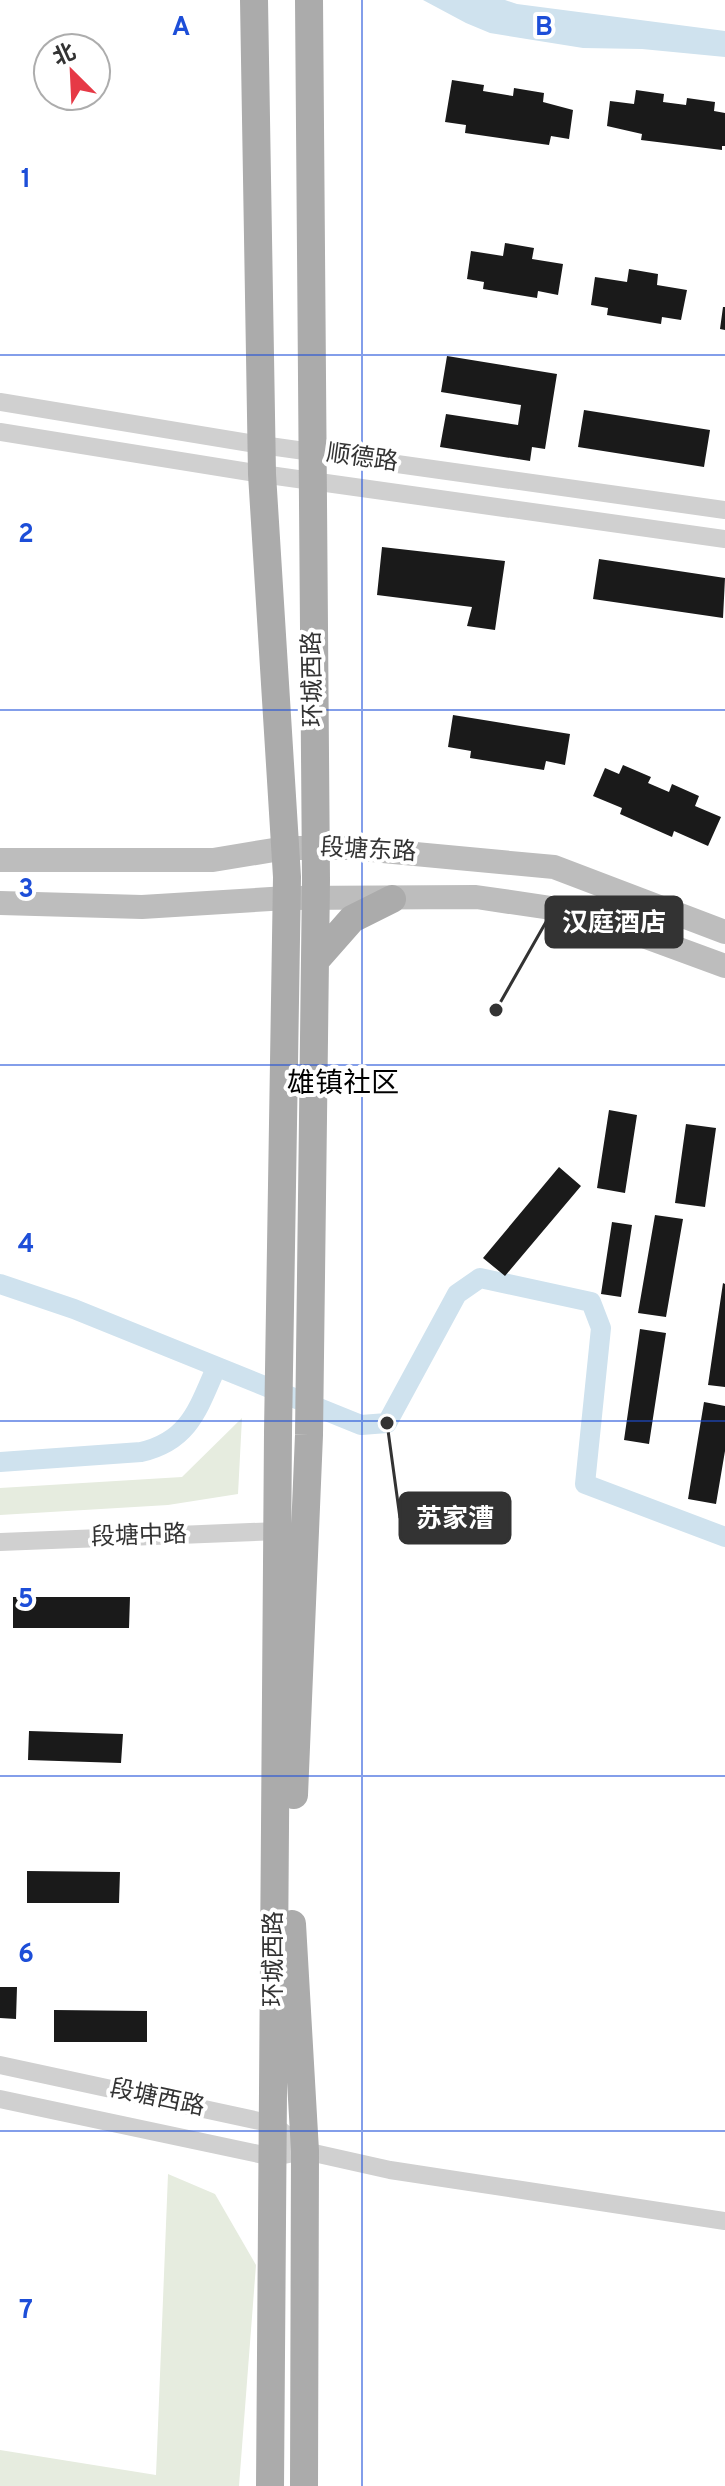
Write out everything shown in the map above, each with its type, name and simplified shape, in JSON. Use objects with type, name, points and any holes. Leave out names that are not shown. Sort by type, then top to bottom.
[{"type":"main road","name":"环城西路","points":[[254,0],[262,474],[287,898],[278,1432],[270,2486]]},
{"type":"main road","name":"环城西路","points":[[304,2486],[305,2151],[291,1884],[309,1435],[316,897],[309,6]]},
{"type":"main road","name":"段塘东路","points":[[0,860],[213,860],[286,848],[316,847],[554,867],[725,932]]},
{"type":"main road","name":"段塘东路","points":[[0,903],[142,907],[316,897],[476,897],[578,912],[725,966]]},
{"type":"main road","points":[[315,961],[352,919],[392,899]]},
{"type":"street","name":"顺德路","points":[[0,402],[262,445],[725,510]]},
{"type":"street","name":"顺德路","points":[[0,432],[262,474],[725,539]]},
{"type":"street","name":"段塘中路","points":[[0,1542],[278,1531]]},
{"type":"street","name":"段塘西路","points":[[0,2065],[273,2124],[305,2151]]},
{"type":"street","points":[[0,2099],[273,2157],[305,2151],[390,2170],[725,2221]]},
{"type":"shaded area","points":[[242,1418],[238,1494],[168,1505],[0,1515],[0,1488],[182,1477]]},
{"type":"shaded area","points":[[168,2174],[215,2194],[256,2265],[239,2486],[0,2486],[0,2450],[156,2475]]},
{"type":"water","points":[[423,0],[505,0],[725,31],[725,57],[642,49],[583,48],[490,33]]},
{"type":"building","points":[[452,80],[484,85],[483,91],[513,96],[514,88],[544,93],[543,102],[573,110],[569,139],[551,136],[549,145],[465,133],[466,125],[445,122]]},
{"type":"building","points":[[636,90],[664,94],[663,102],[686,105],[687,98],[715,102],[714,111],[725,113],[725,146],[722,150],[641,140],[642,134],[607,126],[610,101],[634,104]]},
{"type":"building","points":[[505,243],[534,248],[532,259],[563,264],[558,295],[538,291],[537,298],[483,289],[484,282],[467,279],[471,251],[503,256]]},
{"type":"building","points":[[629,269],[658,274],[657,285],[687,290],[681,320],[662,317],[661,324],[607,315],[608,308],[591,305],[595,277],[627,282]]},
{"type":"building","points":[[725,307],[725,330],[720,329]]},
{"type":"building","points":[[447,356],[557,374],[545,449],[532,447],[530,461],[440,447],[446,414],[518,425],[521,405],[441,392]]},
{"type":"building","points":[[584,410],[710,430],[704,467],[578,447]]},
{"type":"building","points":[[382,547],[505,561],[495,630],[467,626],[472,607],[377,595]]},
{"type":"building","points":[[599,559],[725,578],[723,618],[593,599]]},
{"type":"building","points":[[453,715],[570,734],[565,765],[546,761],[544,770],[470,758],[471,751],[448,747]]},
{"type":"building","points":[[623,765],[651,777],[648,783],[669,792],[672,784],[699,796],[695,806],[721,817],[708,846],[674,831],[672,837],[620,814],[622,808],[593,796],[605,768],[619,774]]},
{"type":"building","points":[[609,1110],[637,1115],[625,1193],[597,1188]]},
{"type":"building","points":[[686,1124],[716,1128],[705,1207],[675,1203]]},
{"type":"building","points":[[559,1167],[581,1186],[505,1276],[483,1258]]},
{"type":"building","points":[[655,1215],[683,1219],[666,1317],[638,1313]]},
{"type":"building","points":[[612,1222],[632,1225],[621,1297],[601,1294]]},
{"type":"building","points":[[725,1284],[725,1387],[708,1385]]},
{"type":"building","points":[[640,1329],[666,1333],[649,1444],[624,1440]]},
{"type":"building","points":[[704,1402],[725,1406],[725,1451],[716,1504],[688,1499]]},
{"type":"building","points":[[13,1597],[130,1597],[129,1628],[13,1628]]},
{"type":"building","points":[[29,1731],[123,1734],[121,1763],[28,1760]]},
{"type":"building","points":[[27,1871],[120,1872],[119,1903],[27,1903]]},
{"type":"building","points":[[0,1987],[17,1987],[16,2019],[0,2018]]},
{"type":"building","points":[[54,2010],[147,2011],[147,2042],[54,2042]]},
{"type":"waterway","points":[[0,1284],[74,1309],[361,1425],[387,1423],[457,1294],[480,1278],[591,1302],[601,1328],[585,1484],[725,1537]]},
{"type":"waterway","points":[[0,1462],[141,1452],[157,1447],[170,1440],[190,1421],[216,1368]]},
{"type":"place","name":"汉庭酒店","points":[[496,1010]]},
{"type":"place","name":"苏家漕","points":[[387,1423]]},
{"type":"district","name":"雄镇社区","points":[[343,1085]]}]
